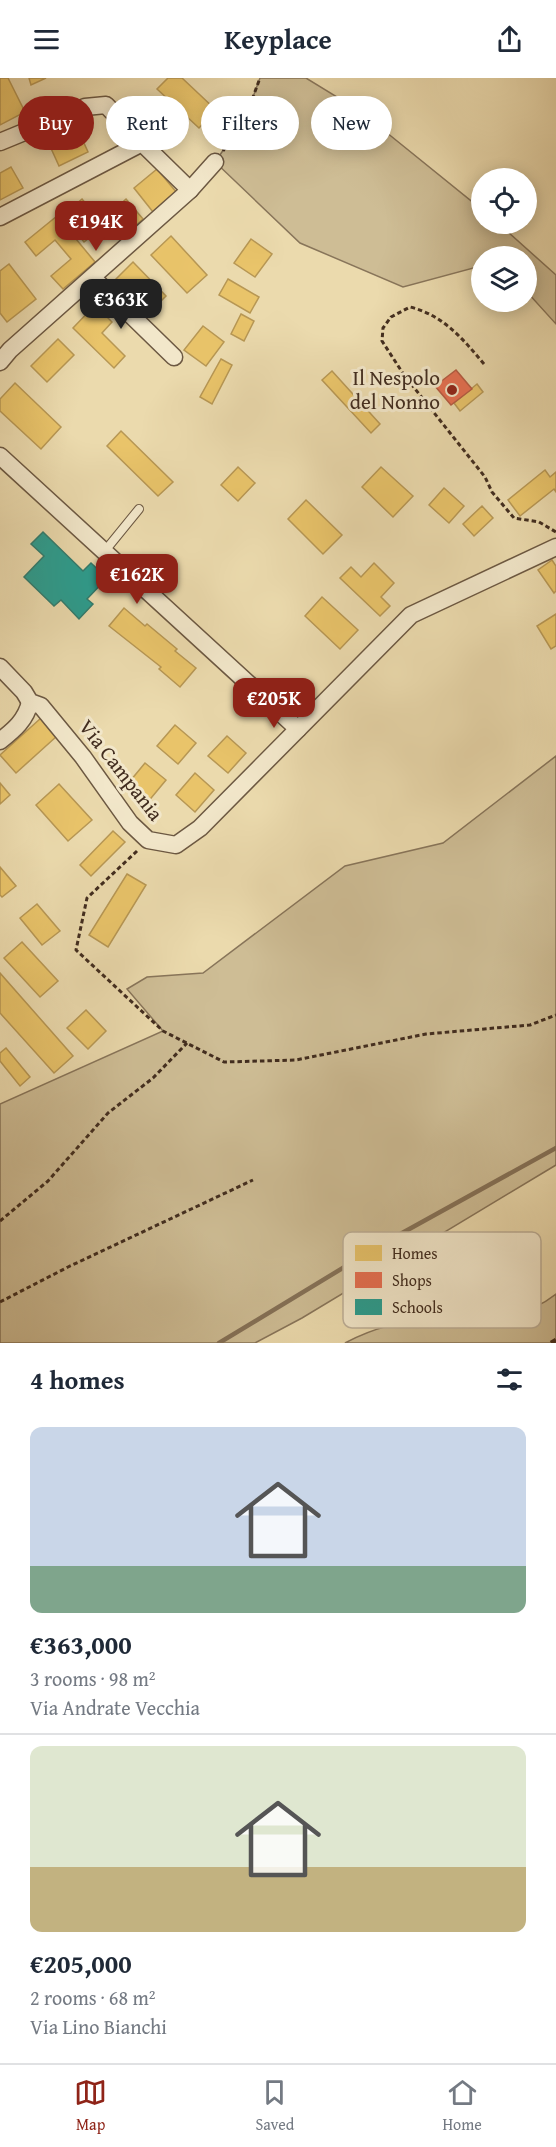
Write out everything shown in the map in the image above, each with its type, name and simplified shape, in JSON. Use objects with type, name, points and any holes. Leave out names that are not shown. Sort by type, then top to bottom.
[{"type":"street","points":[[0,142],[85,107],[106,105]]},
{"type":"street","points":[[0,217],[129,150]]},
{"type":"street","points":[[149,150],[190,190]]},
{"type":"street","points":[[0,362],[10,350],[190,190],[216,162]]},
{"type":"street","points":[[93,278],[174,357]]},
{"type":"street","points":[[0,456],[298,729]]},
{"type":"street","name":"Via Campania","points":[[0,668],[24,692],[30,702],[41,706],[83,756],[130,823],[148,840],[176,845],[200,828],[411,615],[556,547]]},
{"type":"street","points":[[0,741],[28,713],[30,702]]},
{"type":"lane","points":[[104,552],[139,509]]},
{"type":"path","points":[[216,162],[245,119],[260,78]]},
{"type":"path","points":[[484,364],[457,332],[426,311],[410,307],[391,317],[383,328],[382,341],[404,375],[485,477],[492,492],[514,518],[539,522],[555,530],[556,534]]},
{"type":"path","points":[[148,840],[87,898],[76,950],[163,1031],[224,1062],[297,1060],[426,1034],[530,1025],[556,1015]]},
{"type":"path","points":[[0,1221],[48,1180],[108,1113],[153,1078],[187,1043]]},
{"type":"path","points":[[0,1302],[68,1267],[253,1180]]},
{"type":"shaded area","points":[[260,78],[306,78],[335,96],[311,96],[311,150],[392,150],[392,137],[471,201],[471,234],[510,234],[524,246],[471,246],[471,269],[403,287],[300,243],[215,162],[223,150],[299,150],[299,96],[253,96]]},
{"type":"shaded area","points":[[537,258],[556,275],[556,324],[537,303]]},
{"type":"shaded area","points":[[556,756],[556,1165],[445,1232],[343,1232],[343,1293],[255,1343],[0,1343],[0,1104],[163,1031],[127,989],[147,977],[203,973],[345,866],[443,843]]},
{"type":"shaded area","points":[[556,1294],[556,1343],[345,1343],[382,1328],[541,1328],[542,1303]]},
{"type":"building: Homes","points":[[0,78],[8,78],[18,98],[18,116],[0,125]]},
{"type":"building: Homes","points":[[29,78],[46,78],[31,85]]},
{"type":"building: Homes","points":[[168,78],[182,78],[201,96],[201,126],[199,128],[189,119],[189,96],[165,96],[157,89]]},
{"type":"building: Homes","points":[[52,150],[87,150],[88,152],[59,166]]},
{"type":"building: Homes","points":[[11,167],[23,188],[0,200],[0,173]]},
{"type":"building: Homes","points":[[157,169],[177,193],[153,212],[134,188]]},
{"type":"building: Homes","points":[[82,199],[104,226],[84,242],[62,216]]},
{"type":"building: Homes","points":[[126,199],[143,219],[132,229],[115,209]]},
{"type":"building: Homes","points":[[57,216],[95,262],[63,289],[51,276],[71,259],[55,240],[36,256],[25,242]]},
{"type":"building: Homes","points":[[171,236],[207,275],[187,293],[151,255]]},
{"type":"building: Homes","points":[[251,239],[272,254],[255,277],[234,263]]},
{"type":"building: Homes","points":[[133,262],[166,296],[150,312],[116,279]]},
{"type":"building: Homes","points":[[9,264],[36,299],[7,322],[0,313],[0,271]]},
{"type":"building: Homes","points":[[228,279],[259,297],[250,313],[219,295]]},
{"type":"building: Homes","points":[[95,305],[112,322],[102,333],[125,356],[114,368],[73,328]]},
{"type":"building: Homes","points":[[241,314],[254,321],[244,341],[231,334]]},
{"type":"building: Homes","points":[[203,326],[224,342],[206,366],[184,350]]},
{"type":"building: Homes","points":[[58,339],[74,355],[47,382],[31,366]]},
{"type":"building: Homes","points":[[221,359],[232,365],[212,404],[200,397]]},
{"type":"building: Homes","points":[[332,371],[380,424],[371,433],[322,380]]},
{"type":"building: Homes","points":[[15,383],[61,427],[41,449],[0,411],[0,399]]},
{"type":"building: Homes","points":[[477,384],[483,392],[460,411],[454,403]]},
{"type":"building: Homes","points":[[121,431],[173,482],[158,496],[107,446]]},
{"type":"building: Homes","points":[[238,467],[255,483],[238,501],[221,485]]},
{"type":"building: Homes","points":[[381,467],[413,496],[393,517],[362,487]]},
{"type":"building: Homes","points":[[545,470],[550,477],[556,472],[556,492],[554,489],[520,516],[508,500]]},
{"type":"building: Homes","points":[[444,488],[464,506],[449,523],[429,505]]},
{"type":"building: Homes","points":[[306,500],[342,535],[323,554],[288,519]]},
{"type":"building: Homes","points":[[482,506],[493,518],[474,536],[463,524]]},
{"type":"building: Homes","points":[[552,560],[556,566],[556,591],[554,593],[538,570]]},
{"type":"building: Homes","points":[[374,563],[394,583],[381,597],[390,606],[380,616],[340,578],[351,567],[361,577]]},
{"type":"building: Homes","points":[[322,597],[358,630],[340,649],[305,616]]},
{"type":"building: Homes","points":[[124,608],[177,649],[175,651],[196,668],[180,687],[159,669],[161,667],[109,626]]},
{"type":"building: Homes","points":[[556,614],[556,646],[551,649],[537,626]]},
{"type":"building: Homes","points":[[41,718],[57,736],[16,773],[0,755]]},
{"type":"building: Homes","points":[[175,725],[196,743],[178,764],[157,746]]},
{"type":"building: Homes","points":[[227,736],[246,753],[228,773],[208,756]]},
{"type":"building: Homes","points":[[145,763],[166,780],[147,803],[126,786]]},
{"type":"building: Homes","points":[[195,773],[214,790],[195,812],[176,795]]},
{"type":"building: Homes","points":[[0,783],[10,795],[0,804]]},
{"type":"building: Homes","points":[[59,784],[92,820],[68,841],[36,805]]},
{"type":"building: Homes","points":[[113,831],[125,842],[91,876],[80,865]]},
{"type":"building: Homes","points":[[0,867],[16,886],[2,897],[0,895]]},
{"type":"building: Homes","points":[[127,874],[146,885],[108,947],[89,935]]},
{"type":"building: Homes","points":[[37,904],[60,931],[42,945],[20,918]]},
{"type":"building: Homes","points":[[22,942],[58,981],[40,997],[4,958]]},
{"type":"building: Homes","points":[[0,973],[73,1056],[54,1073],[0,1013]]},
{"type":"building: Homes","points":[[86,1010],[106,1031],[88,1049],[67,1028]]},
{"type":"building: Homes","points":[[6,1048],[30,1077],[20,1086],[0,1061],[0,1053]]},
{"type":"building: Shops","points":[[456,370],[472,389],[451,405],[435,386]]},
{"type":"building: Schools","points":[[43,532],[83,571],[91,563],[107,578],[87,599],[93,604],[79,619],[61,600],[54,606],[24,577],[44,556],[31,544]]},
{"type":"waterway","points":[[404,1232],[556,1148]]},
{"type":"waterway","points":[[219,1343],[343,1268]]},
{"type":"railway","points":[[551,1343],[556,1340]]},
{"type":"place","name":"Il Nespolo del Nonno","points":[[452,390]]}]
